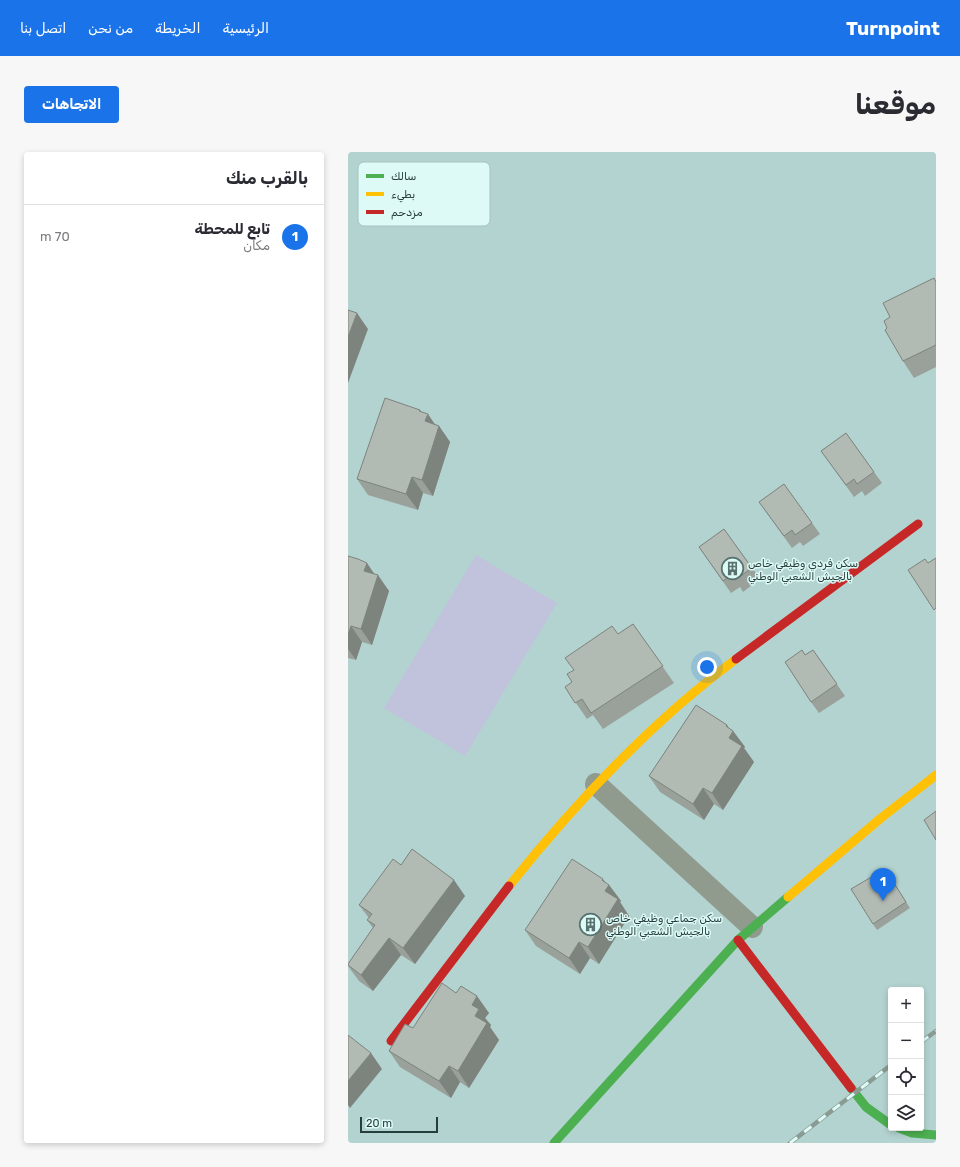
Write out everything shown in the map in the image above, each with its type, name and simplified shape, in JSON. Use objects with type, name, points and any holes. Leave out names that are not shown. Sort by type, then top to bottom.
[{"type":"street","points":[[391,1040],[484,918],[596,784],[657,723],[718,672],[918,524]]},
{"type":"street","points":[[554,1143],[745,933],[881,818],[936,775]]},
{"type":"street","points":[[596,784],[745,933],[855,1093],[866,1107],[888,1123]]},
{"type":"street","points":[[907,1131],[912,1133],[936,1135]]},
{"type":"shaded area","points":[[476,555],[557,603],[465,756],[384,708]]},
{"type":"building","points":[[934,278],[936,282],[936,345],[903,361],[885,330],[887,328],[884,321],[890,317],[883,303]]},
{"type":"building","points":[[348,310],[357,313],[348,337]]},
{"type":"building","points":[[385,398],[428,414],[425,421],[439,426],[422,480],[412,477],[406,494],[357,479]]},
{"type":"building","points":[[846,433],[874,472],[857,484],[854,479],[846,485],[821,451]]},
{"type":"building","name":"سكن فردي وظيفي خاص بالجيش الشعبي الوطني","points":[[784,484],[812,523],[795,535],[792,530],[784,536],[759,502]]},
{"type":"building","name":"سكن فردي وظيفي خاص بالجيش الشعبي الوطني","points":[[724,529],[752,568],[735,580],[731,575],[723,581],[699,547]]},
{"type":"building","points":[[348,556],[367,563],[364,571],[378,575],[361,629],[351,626],[348,635]]},
{"type":"building","points":[[936,558],[936,608],[934,610],[908,570],[925,559],[928,563]]},
{"type":"building","points":[[633,624],[663,666],[591,713],[582,699],[575,703],[565,687],[572,682],[567,674],[574,670],[565,658],[612,626],[618,634]]},
{"type":"building","points":[[802,650],[805,655],[813,650],[837,684],[811,702],[785,662]]},
{"type":"building","points":[[696,705],[727,725],[726,726],[733,731],[729,738],[742,746],[712,793],[703,788],[693,804],[649,776]]},
{"type":"building","points":[[936,811],[936,840],[924,820]]},
{"type":"building","points":[[412,849],[454,880],[403,948],[389,938],[361,975],[348,964],[375,925],[367,920],[372,914],[359,905],[393,859],[401,865]]},
{"type":"building","name":"سكن جماعي وظيفي خاص بالجيش الشعبي الوطني","points":[[572,859],[603,879],[602,880],[609,885],[605,891],[618,899],[588,947],[579,942],[569,958],[525,930]]},
{"type":"building","points":[[885,869],[906,902],[873,924],[851,889]]},
{"type":"building","points":[[442,983],[456,993],[461,986],[477,996],[472,1005],[479,1009],[475,1016],[487,1023],[458,1071],[449,1066],[439,1081],[389,1051],[405,1024],[413,1028]]},
{"type":"building","points":[[348,1035],[371,1053],[348,1081]]},
{"type":"railway","points":[[924,1040],[936,1031]]},
{"type":"railway","points":[[790,1143],[888,1067]]},
{"type":"traffic: fast","points":[[554,1143],[738,940],[788,897]]},
{"type":"traffic: fast","points":[[851,1088],[866,1107],[888,1123]]},
{"type":"traffic: fast","points":[[907,1131],[912,1133],[936,1135]]},
{"type":"traffic: slow","points":[[509,886],[561,824],[615,765],[674,710],[736,659]]},
{"type":"traffic: slow","points":[[788,897],[881,818],[936,775]]},
{"type":"traffic: jam","points":[[736,659],[918,524]]},
{"type":"traffic: jam","points":[[391,1041],[509,886]]},
{"type":"traffic: jam","points":[[738,940],[851,1088]]},
{"type":"place","name":"سكن فردي وظيفي خاص بالجيش الشعبي الوطني","points":[[733,569]]},
{"type":"place","name":"تابع للمحطة","points":[[883,901]]},
{"type":"place","name":"سكن جماعي وظيفي خاص بالجيش الشعبي الوطني","points":[[590,924]]}]
